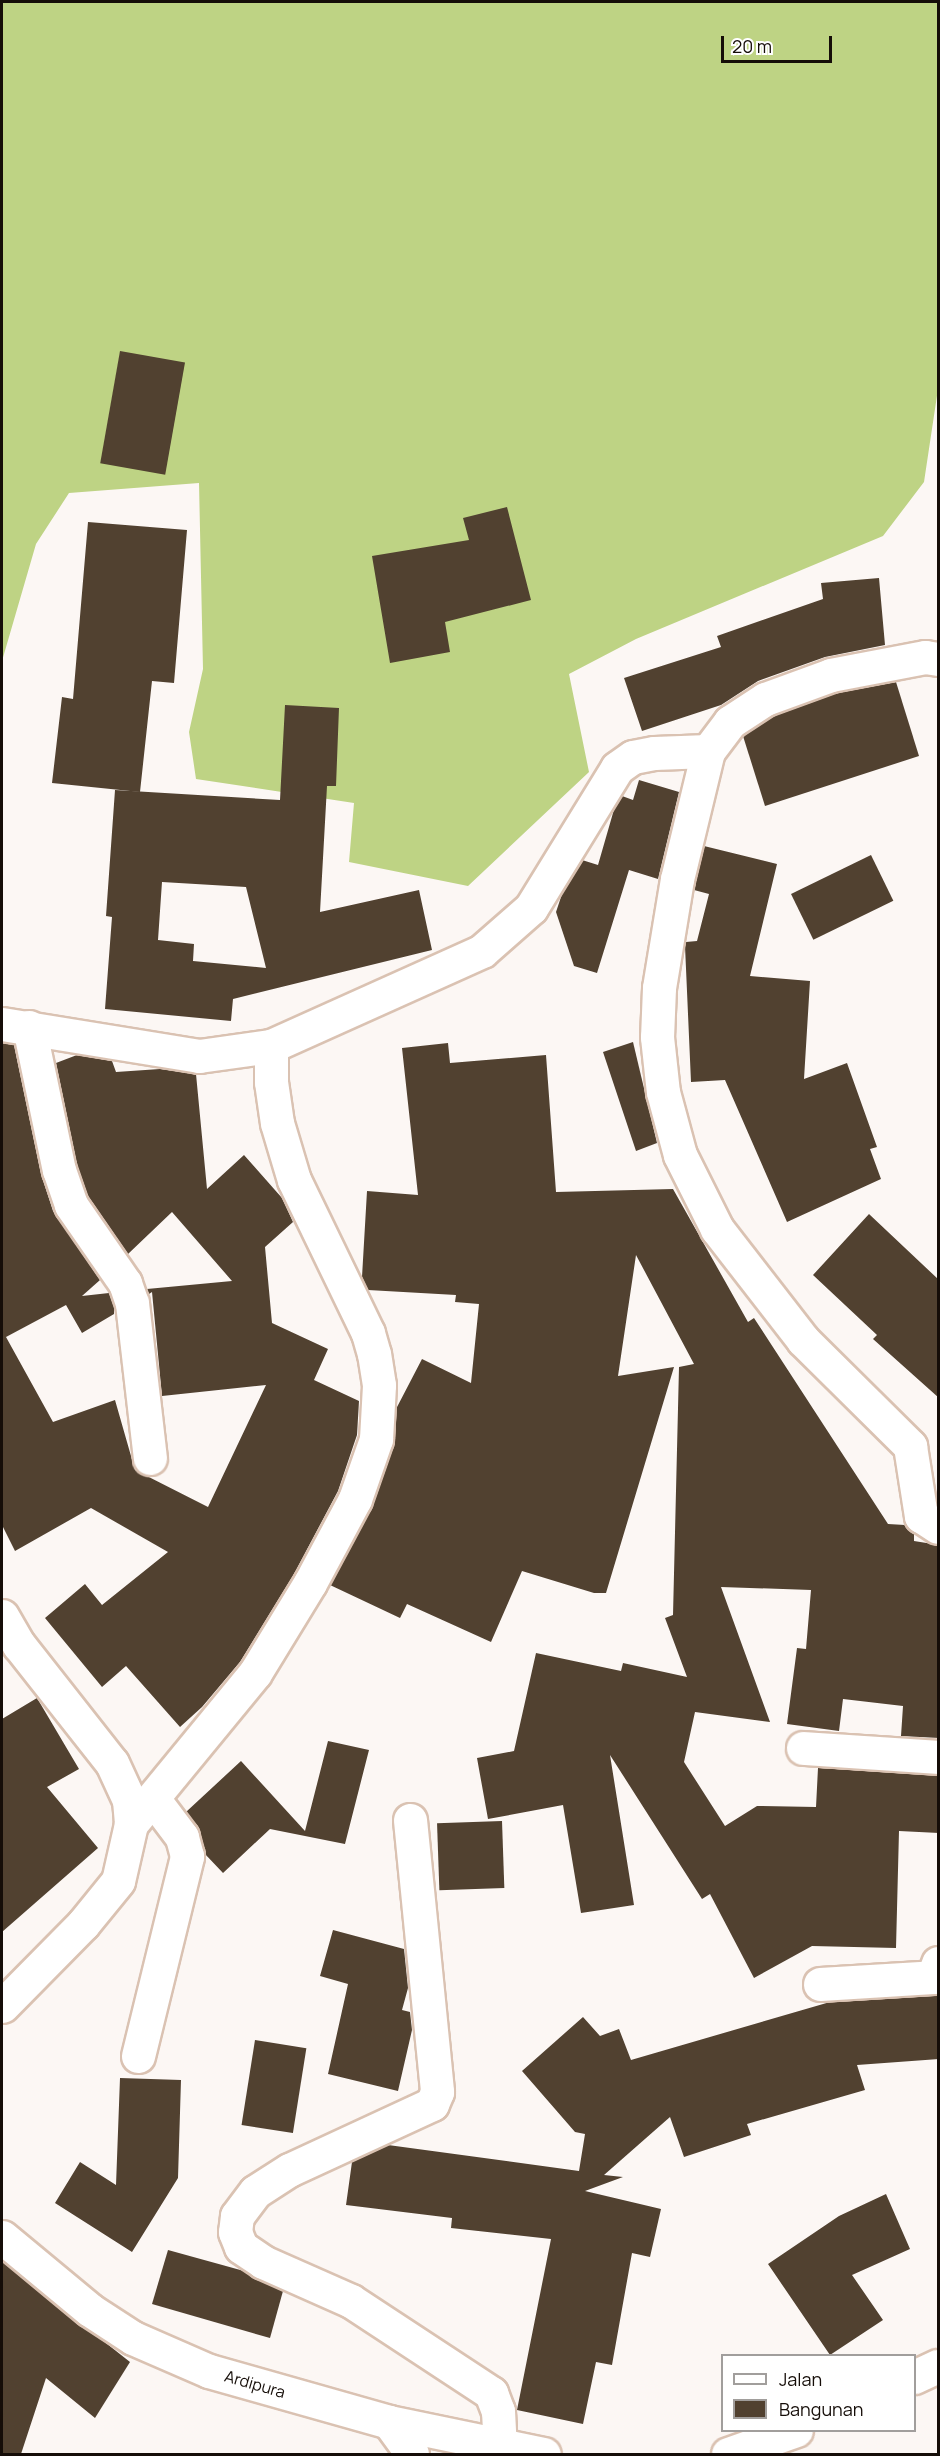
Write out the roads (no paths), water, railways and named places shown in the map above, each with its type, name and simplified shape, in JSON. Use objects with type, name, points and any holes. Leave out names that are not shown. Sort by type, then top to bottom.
[{"type":"street","points":[[939,658],[925,657],[831,675],[765,699],[730,722],[708,751],[678,879],[659,988],[657,1037],[663,1092],[680,1155],[717,1229],[803,1340],[910,1446],[921,1516],[939,1527]]},
{"type":"street","points":[[150,1458],[132,1304],[125,1282],[71,1204],[15,1025],[199,1056],[271,1046],[482,951],[531,908],[616,768],[633,757],[654,753],[708,751]]},
{"type":"street","points":[[131,1824],[154,1800],[255,1673],[310,1584],[355,1499],[376,1439],[380,1385],[374,1354],[368,1333],[294,1180],[277,1123],[271,1082],[271,1046]]},
{"type":"street","points":[[2,1616],[18,1645],[112,1763],[129,1800],[131,1824],[118,1881],[83,1924],[2,2006]]},
{"type":"street","points":[[803,1748],[939,1757]]},
{"type":"street","points":[[138,2056],[187,1856],[182,1837],[154,1800]]},
{"type":"street","points":[[410,1820],[437,2092],[432,2104],[289,2170],[255,2192],[237,2216],[235,2232],[241,2247],[263,2262],[351,2301],[492,2392],[498,2411],[525,2452]]},
{"type":"street","points":[[820,1984],[933,1977],[939,1964]]},
{"type":"street","name":"Ardipura","points":[[2,2237],[90,2310],[133,2338],[209,2371],[389,2422],[525,2452]]},
{"type":"street","points":[[916,2377],[939,2366]]},
{"type":"street","points":[[389,2422],[412,2454]]},
{"type":"street","points":[[728,2454],[790,2432]]}]
